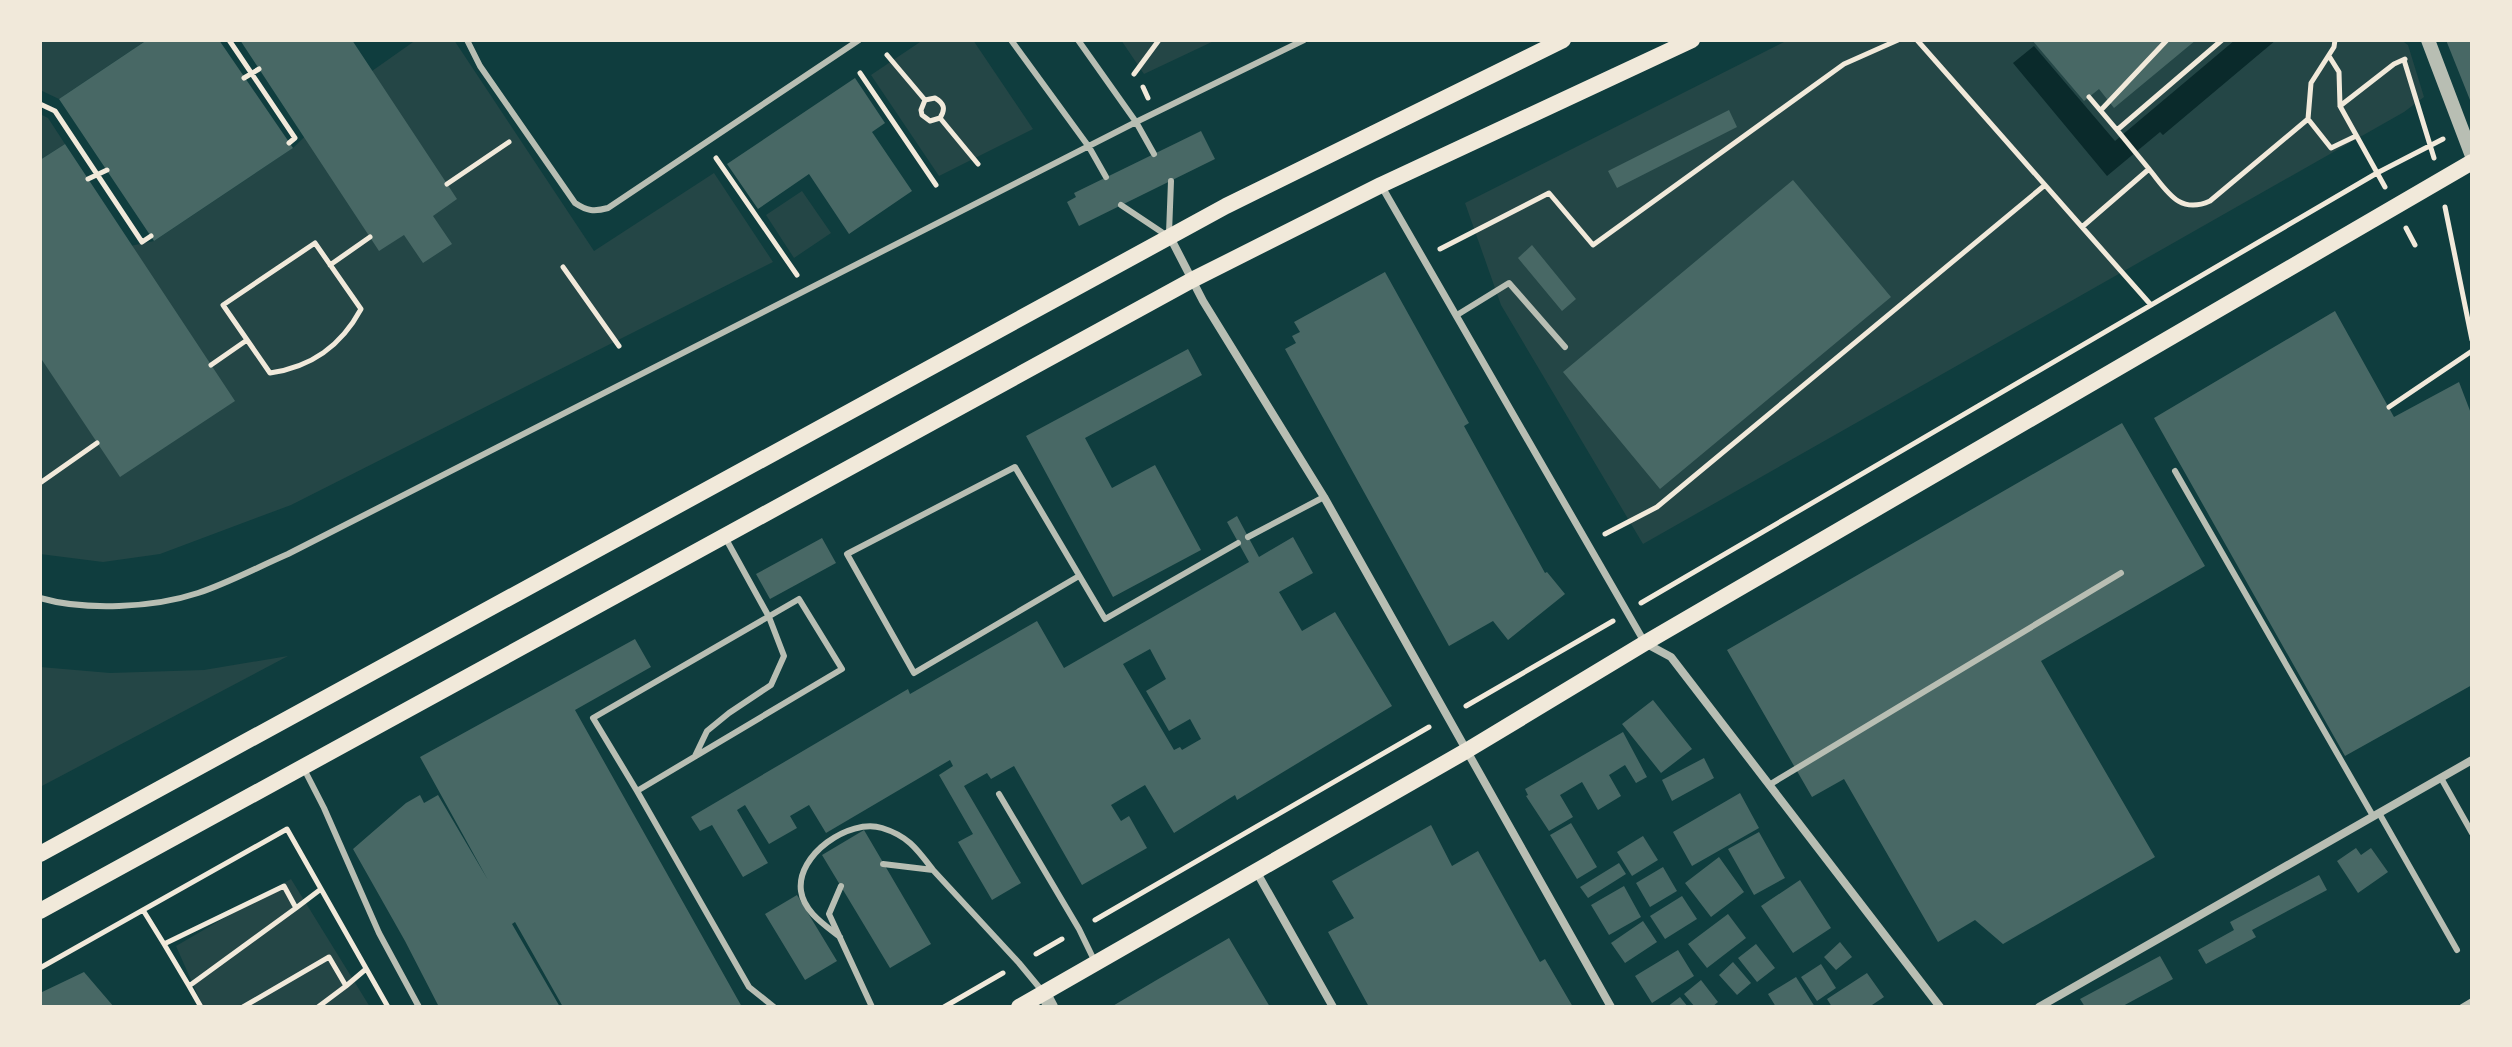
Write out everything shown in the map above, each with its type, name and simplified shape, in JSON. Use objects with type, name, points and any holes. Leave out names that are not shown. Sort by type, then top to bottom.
[{"type":"main road","points":[[40,854],[1240,199],[1563,40]]},
{"type":"main road","points":[[40,911],[1192,280],[1381,185],[1692,40]]},
{"type":"main road","points":[[1019,1007],[1047,1000],[1095,962],[1466,751],[1645,643],[2472,162]]},
{"type":"street","points":[[2428,40],[2472,156]]},
{"type":"street","points":[[1381,185],[1645,643],[1671,657],[1940,1007]]},
{"type":"street","points":[[1169,237],[1324,497],[1611,1007]]},
{"type":"street","points":[[2039,1007],[2472,760]]},
{"type":"street","points":[[1255,871],[1333,1007]]},
{"type":"lane","points":[[467,40],[480,66],[575,203],[585,210],[596,211],[608,208],[859,40]]},
{"type":"lane","points":[[1011,40],[1089,147],[1106,177]]},
{"type":"lane","points":[[1078,40],[1136,122],[1154,154]]},
{"type":"lane","points":[[40,598],[59,604],[129,607],[197,594],[288,554],[1136,122],[1304,40]]},
{"type":"lane","points":[[1169,237],[1171,181]]},
{"type":"lane","points":[[1121,205],[1169,237]]},
{"type":"lane","points":[[1457,315],[1509,283],[1565,347]]},
{"type":"lane","points":[[1079,576],[914,673],[847,554],[1015,467],[1105,619],[1238,543]]},
{"type":"lane","points":[[2175,471],[2457,950]]},
{"type":"lane","points":[[1248,537],[1324,497]]},
{"type":"lane","points":[[695,757],[707,731],[771,685],[784,656],[769,617],[725,536]]},
{"type":"lane","points":[[1769,785],[2121,573]]},
{"type":"lane","points":[[637,791],[842,669],[799,599],[593,718],[749,987],[774,1007]]},
{"type":"lane","points":[[303,767],[379,933],[419,1007]]},
{"type":"lane","points":[[2441,778],[2472,833]]},
{"type":"lane","points":[[999,794],[1079,929],[1095,962]]},
{"type":"lane","points":[[840,937],[811,912],[801,893],[802,870],[823,844],[855,829],[879,827],[912,842],[933,870],[1019,963],[1047,1000]]},
{"type":"lane","points":[[883,864],[933,870]]},
{"type":"lane","points":[[841,886],[829,914],[872,1007]]},
{"type":"lane","points":[[2462,1007],[2472,1001]]},
{"type":"path","points":[[229,40],[295,138],[289,143]]},
{"type":"path","points":[[1134,74],[1159,40]]},
{"type":"path","points":[[1423,257],[1549,193],[1593,245],[1844,64],[1898,40]]},
{"type":"path","points":[[1917,40],[2151,305]]},
{"type":"path","points":[[2101,110],[2167,40]]},
{"type":"path","points":[[2119,132],[2222,40]]},
{"type":"path","points":[[2335,40],[2329,56],[2311,83],[2308,119],[2331,148],[2356,136]]},
{"type":"path","points":[[887,55],[925,100]]},
{"type":"path","points":[[2329,56],[2339,72],[2340,106],[2377,173]]},
{"type":"path","points":[[2340,106],[2394,64]]},
{"type":"path","points":[[244,78],[259,69]]},
{"type":"path","points":[[860,73],[936,185]]},
{"type":"path","points":[[2089,97],[2172,196],[2185,205],[2196,207],[2210,201],[2308,119]]},
{"type":"path","points":[[925,100],[935,98],[943,103],[940,118]]},
{"type":"path","points":[[925,100],[922,115],[930,121],[940,118]]},
{"type":"path","points":[[40,104],[55,111],[142,242],[151,236]]},
{"type":"path","points":[[55,111],[63,104]]},
{"type":"path","points":[[940,118],[978,164]]},
{"type":"path","points":[[944,1007],[1448,717],[2377,173],[2463,129]]},
{"type":"path","points":[[447,184],[524,132]]},
{"type":"path","points":[[720,163],[789,265]]},
{"type":"path","points":[[2082,227],[2149,169]]},
{"type":"path","points":[[88,179],[107,170]]},
{"type":"path","points":[[1588,543],[1657,507],[2045,185]]},
{"type":"path","points":[[330,265],[370,237]]},
{"type":"path","points":[[315,243],[361,309],[352,326],[325,353],[308,363],[270,373],[247,340],[223,305],[315,243]]},
{"type":"path","points":[[563,267],[619,346]]},
{"type":"path","points":[[211,365],[247,340]]},
{"type":"path","points":[[2389,407],[2472,351]]},
{"type":"path","points":[[40,483],[97,443]]},
{"type":"path","points":[[40,968],[287,829],[388,1007]]},
{"type":"path","points":[[164,944],[284,886],[296,908]]},
{"type":"path","points":[[189,986],[321,889]]},
{"type":"path","points":[[143,910],[201,1007]]},
{"type":"path","points":[[243,1007],[329,957],[346,986]]},
{"type":"path","points":[[318,1007],[366,969]]},
{"type":"shaded area","points":[[40,40],[147,40],[59,99],[40,90]]},
{"type":"shaded area","points":[[416,40],[454,40],[594,251],[714,173],[773,262],[291,505],[160,554],[103,562],[40,554],[40,265],[154,241],[293,148],[372,71]]},
{"type":"shaded area","points":[[923,40],[973,40],[1033,129],[939,176],[871,75]]},
{"type":"shaded area","points":[[1121,40],[1216,40],[1144,74]]},
{"type":"shaded area","points":[[1788,40],[2401,40],[2408,45],[2424,97],[2404,112],[1643,544],[1501,305],[1465,203]]},
{"type":"shaded area","points":[[2235,40],[2276,40],[2163,135],[2160,132],[2107,176],[2013,63],[2034,46],[2115,141]]},
{"type":"shaded area","points":[[40,114],[48,118],[65,144],[40,160]]},
{"type":"shaded area","points":[[802,191],[831,233],[794,258],[766,215]]},
{"type":"shaded area","points":[[288,656],[40,787],[40,667],[110,673],[204,670]]},
{"type":"shaded area","points":[[291,879],[370,1007],[203,1007],[176,946]]},
{"type":"building","points":[[147,40],[219,40],[293,148],[154,241],[59,99]]},
{"type":"building","points":[[240,40],[352,40],[457,199],[433,216],[452,244],[423,263],[404,235],[379,251]]},
{"type":"building","points":[[2032,40],[2196,40],[2114,108],[2099,89],[2084,101]]},
{"type":"building","points":[[2446,40],[2472,40],[2472,105]]},
{"type":"building","points":[[855,78],[885,123],[872,132],[912,191],[849,234],[809,174],[758,209],[727,164]]},
{"type":"building","points":[[1729,110],[1737,127],[1617,188],[1608,171]]},
{"type":"building","points":[[1201,131],[1215,159],[1079,226],[1067,202],[1076,197],[1074,193]]},
{"type":"building","points":[[65,144],[235,401],[120,477],[40,357],[40,160]]},
{"type":"building","points":[[1793,180],[1891,297],[1660,489],[1563,372]]},
{"type":"building","points":[[1532,245],[1576,299],[1562,311],[1518,258]]},
{"type":"building","points":[[1385,272],[1469,423],[1464,426],[1545,573],[1565,594],[1508,640],[1493,621],[1449,646],[1285,349],[1296,343],[1292,336],[1300,332],[1294,322]]},
{"type":"building","points":[[2335,311],[2394,417],[2459,382],[2472,416],[2472,685],[2345,756],[2154,418]]},
{"type":"building","points":[[1188,349],[1202,375],[1085,438],[1112,488],[1155,465],[1201,550],[1113,597],[1026,436]]},
{"type":"building","points":[[2122,423],[2205,566],[2041,661],[2155,857],[2003,944],[1975,920],[1938,942],[1844,779],[1812,797],[1727,650]]},
{"type":"building","points":[[1237,516],[1259,557],[1293,537],[1313,573],[1279,592],[1302,631],[1335,612],[1392,706],[1237,800],[1235,795],[1174,833],[1145,785],[1111,805],[1121,821],[1129,816],[1147,848],[1082,885],[1014,766],[991,779],[987,773],[964,786],[1021,883],[992,900],[958,842],[973,834],[939,775],[953,766],[950,760],[826,833],[809,805],[790,816],[797,828],[769,844],[745,805],[737,810],[768,863],[743,877],[712,825],[700,831],[691,817],[908,689],[910,694],[1037,621],[1064,668],[1249,562],[1227,522]],"holes":[[[1150,649],[1166,679],[1146,691],[1169,731],[1190,719],[1201,739],[1182,750],[1180,747],[1174,750],[1123,664]]]},
{"type":"building","points":[[822,538],[836,563],[770,599],[756,574]]},
{"type":"building","points":[[635,639],[651,667],[575,710],[742,1007],[563,1007],[515,922],[512,924],[560,1007],[439,1007],[353,849],[406,803],[420,795],[424,803],[438,795],[488,880],[420,757]]},
{"type":"building","points":[[1653,700],[1692,749],[1661,773],[1622,724]]},
{"type":"building","points":[[1623,732],[1647,777],[1636,783],[1625,765],[1609,775],[1621,796],[1598,810],[1582,782],[1560,795],[1573,817],[1549,831],[1526,796],[1525,789]]},
{"type":"building","points":[[1704,758],[1714,778],[1672,801],[1662,780]]},
{"type":"building","points":[[1740,793],[1759,828],[1692,866],[1673,832]]},
{"type":"building","points":[[1571,823],[1597,867],[1577,879],[1550,835]]},
{"type":"building","points":[[1431,825],[1452,866],[1478,851],[1540,962],[1545,959],[1573,1007],[1369,1007],[1328,932],[1354,918],[1332,881]]},
{"type":"building","points":[[864,830],[931,944],[890,968],[822,855]]},
{"type":"building","points":[[1759,832],[1785,878],[1754,895],[1728,849]]},
{"type":"building","points":[[1643,836],[1658,860],[1632,876],[1617,852]]},
{"type":"building","points":[[2356,848],[2361,855],[2371,848],[2388,872],[2358,893],[2337,861]]},
{"type":"building","points":[[1719,857],[1744,892],[1711,917],[1685,883]]},
{"type":"building","points":[[1619,863],[1626,874],[1588,898],[1580,887]]},
{"type":"building","points":[[1663,867],[1677,891],[1650,907],[1636,883]]},
{"type":"building","points":[[2319,875],[2327,890],[2252,930],[2256,937],[2206,964],[2198,950],[2234,930],[2230,922]]},
{"type":"building","points":[[1800,880],[1831,928],[1793,953],[1761,906]]},
{"type":"building","points":[[1624,886],[1641,917],[1609,935],[1591,905]]},
{"type":"building","points":[[797,895],[837,961],[805,980],[765,914]]},
{"type":"building","points":[[1682,896],[1697,919],[1665,939],[1650,916]]},
{"type":"building","points":[[1728,914],[1746,938],[1707,968],[1688,944]]},
{"type":"building","points":[[1643,921],[1657,942],[1625,963],[1611,943]]},
{"type":"building","points":[[1229,938],[1270,1007],[1111,1007],[1160,978]]},
{"type":"building","points":[[1840,942],[1852,957],[1836,970],[1824,957]]},
{"type":"building","points":[[1756,944],[1775,968],[1757,982],[1738,958]]},
{"type":"building","points":[[1678,950],[1694,976],[1652,1003],[1635,976]]},
{"type":"building","points":[[2160,956],[2173,979],[2121,1007],[2085,1007],[2080,999]]},
{"type":"building","points":[[1733,962],[1751,983],[1737,995],[1719,975]]},
{"type":"building","points":[[1821,964],[1836,988],[1817,1001],[1801,977]]},
{"type":"building","points":[[84,972],[114,1007],[40,1007],[40,993]]},
{"type":"building","points":[[1867,973],[1884,997],[1869,1007],[1832,1007],[1827,999]]},
{"type":"building","points":[[1796,977],[1815,1007],[1776,1007],[1768,994]]},
{"type":"building","points":[[1701,980],[1718,1002],[1712,1007],[1695,1007],[1684,994]]},
{"type":"building","points":[[1680,997],[1688,1007],[1667,1007]]}]
